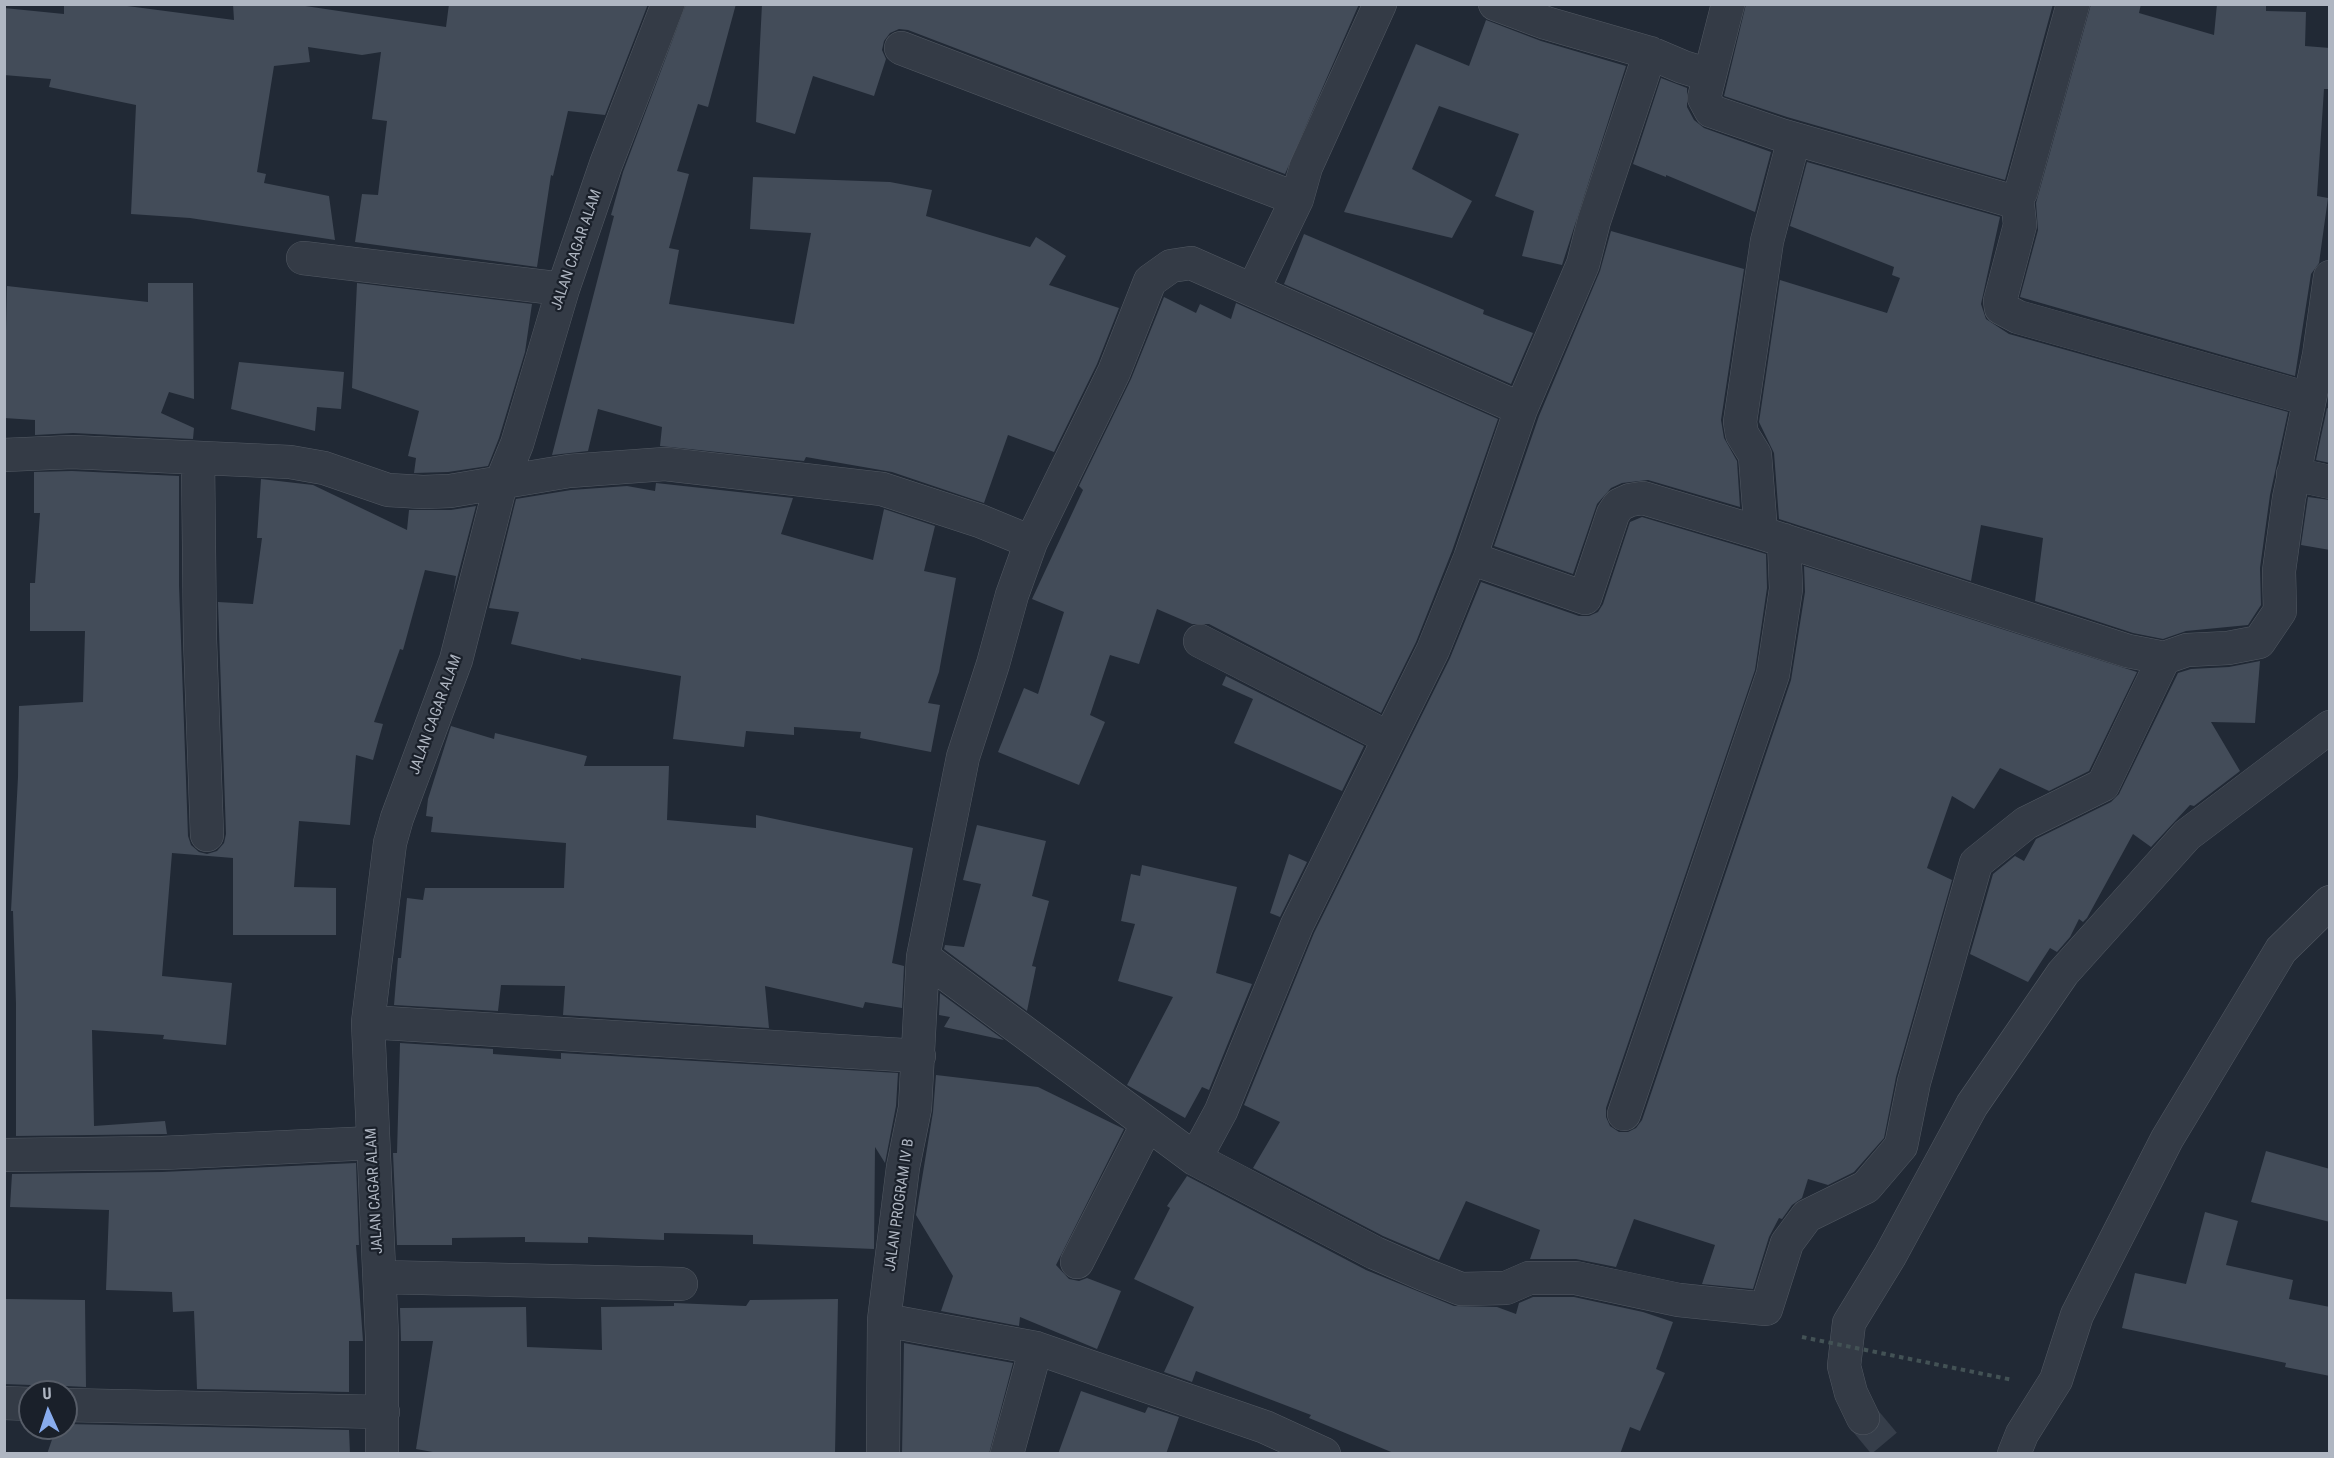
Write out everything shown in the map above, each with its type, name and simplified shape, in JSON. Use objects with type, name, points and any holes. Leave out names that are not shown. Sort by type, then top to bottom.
[{"type":"street","name":"JALAN CAGAR ALAM","points":[[382,1454],[380,1277],[372,1143],[369,1022],[390,843],[397,818],[456,660],[501,483],[517,444],[563,289],[606,164],[668,4]]},
{"type":"street","points":[[1253,290],[1297,199],[1306,167],[1380,4]]},
{"type":"street","points":[[1495,4],[1546,23],[1650,52],[1683,68],[1709,75]]},
{"type":"street","points":[[1728,4],[1704,98],[1711,111],[1794,139],[2008,200],[2017,198]]},
{"type":"street","points":[[2073,4],[2021,192],[2017,198],[2020,225],[2000,301],[2004,311],[2018,317],[2309,399]]},
{"type":"street","points":[[901,48],[1297,199]]},
{"type":"street","points":[[1195,1159],[1221,1111],[1296,925],[1433,650],[1470,558],[1521,409],[1583,264],[1607,180],[1650,52]]},
{"type":"street","points":[[1624,1114],[1773,674],[1786,589],[1755,455],[1742,434],[1740,422],[1767,241],[1794,139]]},
{"type":"street","points":[[303,258],[563,289]]},
{"type":"street","name":"JALAN PROGRAM IV B","points":[[883,1454],[884,1320],[903,1167],[915,1108],[923,957],[963,757],[1012,595],[1031,542],[1114,372],[1150,281],[1171,266],[1191,263],[1521,409]]},
{"type":"street","points":[[1470,558],[1585,598],[1613,514],[1619,505],[1643,498],[1772,536],[2128,651],[2164,658],[2187,650],[2228,648],[2259,642],[2280,611],[2279,571],[2294,474],[2319,355],[2330,277]]},
{"type":"street","points":[[4,455],[72,452],[301,464],[342,473],[388,490],[450,491],[569,471],[665,464],[754,472],[882,489],[980,521],[1031,542]]},
{"type":"street","points":[[198,458],[200,639],[207,835]]},
{"type":"street","points":[[2294,474],[2330,482]]},
{"type":"street","points":[[1200,641],[1389,738]]},
{"type":"street","points":[[923,957],[1195,1159],[1375,1253],[1461,1289],[1506,1288],[1529,1278],[1576,1278],[1679,1300],[1766,1309],[1787,1243],[1807,1216],[1866,1187],[1901,1146],[1914,1082],[1976,863],[2026,823],[2103,784],[2164,658]]},
{"type":"street","points":[[1863,1418],[1851,1393],[1844,1366],[1849,1323],[1890,1256],[1972,1105],[2063,973],[2187,835],[2330,727]]},
{"type":"street","points":[[2014,1454],[2022,1434],[2056,1380],[2077,1315],[2167,1139],[2281,950],[2330,902]]},
{"type":"street","points":[[369,1022],[919,1056]]},
{"type":"street","points":[[1077,1262],[1147,1125]]},
{"type":"street","points":[[4,1155],[162,1153],[372,1143]]},
{"type":"street","points":[[380,1277],[681,1284]]},
{"type":"street","points":[[884,1320],[1036,1348],[1268,1442],[1324,1454]]},
{"type":"street","points":[[1007,1454],[1036,1348]]},
{"type":"street","points":[[78,1405],[383,1412]]},
{"type":"path","points":[[1802,1337],[2013,1380]]},
{"type":"building","points":[[64,4],[112,4],[234,20],[233,4],[292,4],[446,27],[449,4],[648,4],[605,115],[568,111],[553,176],[551,175],[537,267],[355,242],[362,194],[378,195],[387,121],[372,119],[381,52],[362,55],[308,47],[310,62],[274,66],[257,172],[266,174],[264,183],[329,196],[335,240],[190,218],[131,214],[136,105],[49,87],[51,79],[4,75],[4,8],[64,14]]},
{"type":"building","points":[[686,4],[736,4],[708,107],[698,104],[677,171],[689,174],[669,248],[679,250],[669,304],[794,324],[811,233],[750,229],[753,177],[890,182],[932,190],[926,216],[1030,247],[1036,237],[1066,256],[1049,285],[1119,308],[1097,364],[1054,452],[1008,435],[984,503],[892,472],[806,457],[804,461],[660,446],[662,427],[598,409],[588,451],[552,455],[614,216],[611,215],[623,172]]},
{"type":"building","points":[[762,4],[1359,4],[1285,174],[908,30],[899,29],[890,33],[884,41],[882,50],[886,59],[874,96],[813,76],[795,134],[756,122]]},
{"type":"building","points":[[1746,4],[2053,4],[2005,180],[1787,117],[1724,96]]},
{"type":"building","points":[[2091,4],[2141,4],[2139,13],[2214,35],[2217,4],[2266,4],[2266,11],[2306,12],[2305,46],[2330,48],[2330,89],[2324,89],[2317,196],[2328,198],[2319,263],[2311,274],[2295,376],[2020,297],[2038,230],[2036,203]]},
{"type":"building","points":[[1486,20],[1541,41],[1626,66],[1562,265],[1522,256],[1534,211],[1495,196],[1519,134],[1439,106],[1412,169],[1472,201],[1452,238],[1344,212],[1416,44],[1469,66]]},
{"type":"building","points":[[1661,78],[1687,88],[1687,107],[1694,120],[1704,128],[1771,152],[1755,212],[1666,175],[1666,177],[1633,164]]},
{"type":"building","points":[[1807,162],[2000,217],[1981,304],[1986,319],[2009,334],[2288,412],[2270,495],[2260,568],[2261,605],[2248,625],[2186,631],[2163,639],[2133,633],[2035,601],[2043,538],[1981,525],[1971,581],[1779,519],[1774,453],[1759,422],[1780,280],[1887,313],[1900,278],[1892,275],[1894,267],[1790,226]]},
{"type":"building","points":[[1611,231],[1744,269],[1721,420],[1724,438],[1737,461],[1740,507],[1648,480],[1622,483],[1611,488],[1597,504],[1573,574],[1494,546],[1539,416],[1600,271]]},
{"type":"building","points":[[1304,234],[1484,310],[1483,314],[1533,333],[1511,384],[1284,284]]},
{"type":"building","points":[[148,283],[193,283],[194,399],[169,392],[161,413],[194,428],[193,439],[73,433],[35,435],[35,420],[4,418],[7,286],[148,302]]},
{"type":"building","points":[[357,283],[532,304],[525,352],[499,438],[488,466],[448,472],[414,473],[416,458],[408,456],[419,411],[352,388]]},
{"type":"building","points":[[1164,297],[1196,313],[1200,304],[1231,319],[1236,303],[1498,419],[1452,551],[1416,642],[1381,713],[1209,624],[1192,624],[1157,609],[1139,664],[1110,655],[1090,715],[1105,722],[1079,785],[998,752],[1024,688],[1038,694],[1064,612],[1032,599],[1083,490],[1079,486],[1131,379]]},
{"type":"building","points":[[239,362],[344,372],[341,409],[317,407],[315,431],[231,409]]},
{"type":"building","points":[[2327,408],[2330,409],[2330,463],[2316,460]]},
{"type":"building","points":[[72,471],[179,476],[179,585],[188,836],[191,845],[199,852],[207,854],[217,851],[224,843],[226,834],[218,602],[253,604],[262,538],[257,538],[261,479],[313,485],[407,530],[409,510],[451,510],[476,506],[453,594],[456,576],[425,570],[403,650],[400,649],[374,722],[383,724],[373,760],[356,755],[350,825],[299,821],[294,887],[336,888],[336,935],[233,935],[233,858],[172,853],[162,976],[232,983],[226,1045],[163,1039],[164,1035],[92,1030],[94,1126],[165,1121],[167,1134],[16,1136],[16,1004],[13,911],[11,911],[19,706],[83,702],[85,631],[30,631],[30,583],[35,583],[40,513],[34,513],[34,472]]},
{"type":"building","points":[[656,483],[793,498],[781,534],[873,560],[884,509],[935,526],[924,571],[956,578],[939,672],[928,703],[940,705],[931,752],[860,738],[861,732],[794,727],[794,735],[746,731],[744,747],[673,739],[681,676],[581,658],[581,660],[511,644],[519,612],[489,608],[516,499],[571,490],[627,486],[655,491]]},
{"type":"building","points":[[2308,497],[2330,500],[2330,550],[2301,545]]},
{"type":"building","points":[[1642,517],[1766,554],[1767,588],[1755,670],[1606,1108],[1606,1117],[1610,1126],[1619,1132],[1628,1132],[1636,1128],[1642,1120],[1791,680],[1805,592],[1804,566],[2137,672],[2089,771],[2049,791],[2000,768],[1974,809],[1952,796],[1927,868],[1952,880],[1896,1077],[1884,1138],[1854,1172],[1828,1185],[1808,1179],[1802,1198],[1792,1205],[1782,1219],[1779,1218],[1769,1237],[1753,1289],[1702,1284],[1715,1245],[1634,1219],[1616,1267],[1576,1259],[1530,1259],[1540,1230],[1466,1201],[1439,1260],[1383,1236],[1253,1168],[1280,1122],[1244,1105],[1314,933],[1450,658],[1481,582],[1579,616],[1589,616],[1598,612],[1603,604],[1630,522]]},
{"type":"building","points":[[2260,661],[2255,723],[2211,722],[2240,771],[2194,806],[2190,805],[2151,847],[2133,834],[2087,918],[2083,922],[2079,919],[2070,937],[2057,952],[2050,948],[2028,982],[1970,954],[1993,874],[2015,856],[2024,861],[2036,839],[2111,802],[2119,794],[2178,673],[2191,669],[2229,667]]},
{"type":"building","points":[[1226,676],[1364,746],[1342,791],[1234,743],[1253,699],[1222,685]]},
{"type":"building","points":[[451,726],[494,739],[495,733],[587,756],[584,766],[669,766],[667,820],[756,828],[756,815],[913,848],[892,963],[904,966],[902,1008],[865,1002],[863,1008],[765,986],[769,1028],[563,1015],[565,986],[501,985],[498,1011],[394,1005],[407,898],[423,900],[425,888],[564,888],[566,843],[431,832],[433,817],[426,816],[428,799]]},
{"type":"building","points":[[977,825],[1046,841],[1032,896],[1049,901],[1032,966],[1036,967],[1027,1011],[944,949],[945,945],[964,947],[981,884],[963,880]]},
{"type":"building","points":[[1289,854],[1307,862],[1280,917],[1270,913]]},
{"type":"building","points":[[1142,865],[1237,887],[1216,973],[1252,984],[1209,1090],[1202,1087],[1185,1118],[1127,1085],[1173,997],[1118,981],[1135,924],[1121,921],[1131,874],[1140,876]]},
{"type":"building","points":[[940,993],[1004,1040],[944,1027],[950,1017],[939,1015]]},
{"type":"building","points":[[400,1043],[493,1049],[493,1054],[561,1059],[561,1053],[898,1073],[896,1106],[885,1163],[875,1147],[874,1249],[753,1244],[753,1235],[664,1233],[664,1240],[588,1237],[588,1243],[525,1242],[525,1237],[452,1238],[452,1245],[397,1245],[393,1153],[397,1153]]},
{"type":"building","points":[[936,1075],[1038,1087],[1124,1129],[1056,1265],[1069,1279],[1079,1281],[1087,1278],[1121,1291],[1097,1349],[1020,1317],[1019,1326],[941,1311],[953,1276],[916,1215],[933,1112]]},
{"type":"building","points":[[2266,1151],[2330,1169],[2330,1222],[2251,1202]]},
{"type":"building","points":[[356,1163],[359,1245],[356,1245],[363,1341],[349,1341],[349,1392],[197,1389],[194,1311],[173,1312],[172,1292],[106,1290],[109,1210],[10,1207],[12,1174],[162,1172]]},
{"type":"building","points":[[1187,1176],[1366,1270],[1454,1306],[1497,1307],[1516,1314],[1519,1303],[1533,1297],[1574,1297],[1643,1312],[1673,1322],[1656,1369],[1665,1373],[1640,1431],[1630,1427],[1620,1454],[1396,1454],[1309,1418],[1311,1415],[1196,1371],[1192,1382],[1164,1372],[1194,1307],[1134,1279],[1170,1208],[1167,1206]]},
{"type":"building","points":[[2205,1212],[2238,1221],[2226,1265],[2293,1280],[2289,1299],[2330,1307],[2330,1376],[2285,1367],[2286,1363],[2122,1328],[2135,1273],[2186,1284]]},
{"type":"building","points":[[4,1299],[85,1300],[86,1387],[78,1387],[78,1380],[18,1380],[18,1385],[4,1384]]},
{"type":"building","points":[[838,1299],[835,1454],[444,1454],[416,1449],[433,1341],[401,1341],[400,1308],[526,1307],[527,1347],[602,1350],[601,1307],[674,1306],[674,1303],[746,1306],[750,1300]]},
{"type":"building","points":[[904,1343],[1013,1363],[989,1454],[902,1454]]},
{"type":"building","points":[[1081,1391],[1145,1413],[1148,1407],[1179,1417],[1166,1454],[1058,1454]]},
{"type":"building","points":[[78,1424],[349,1430],[350,1454],[47,1454],[52,1440],[78,1440]]},
{"type":"tunnel","points":[[1863,1418],[1893,1454]]}]
